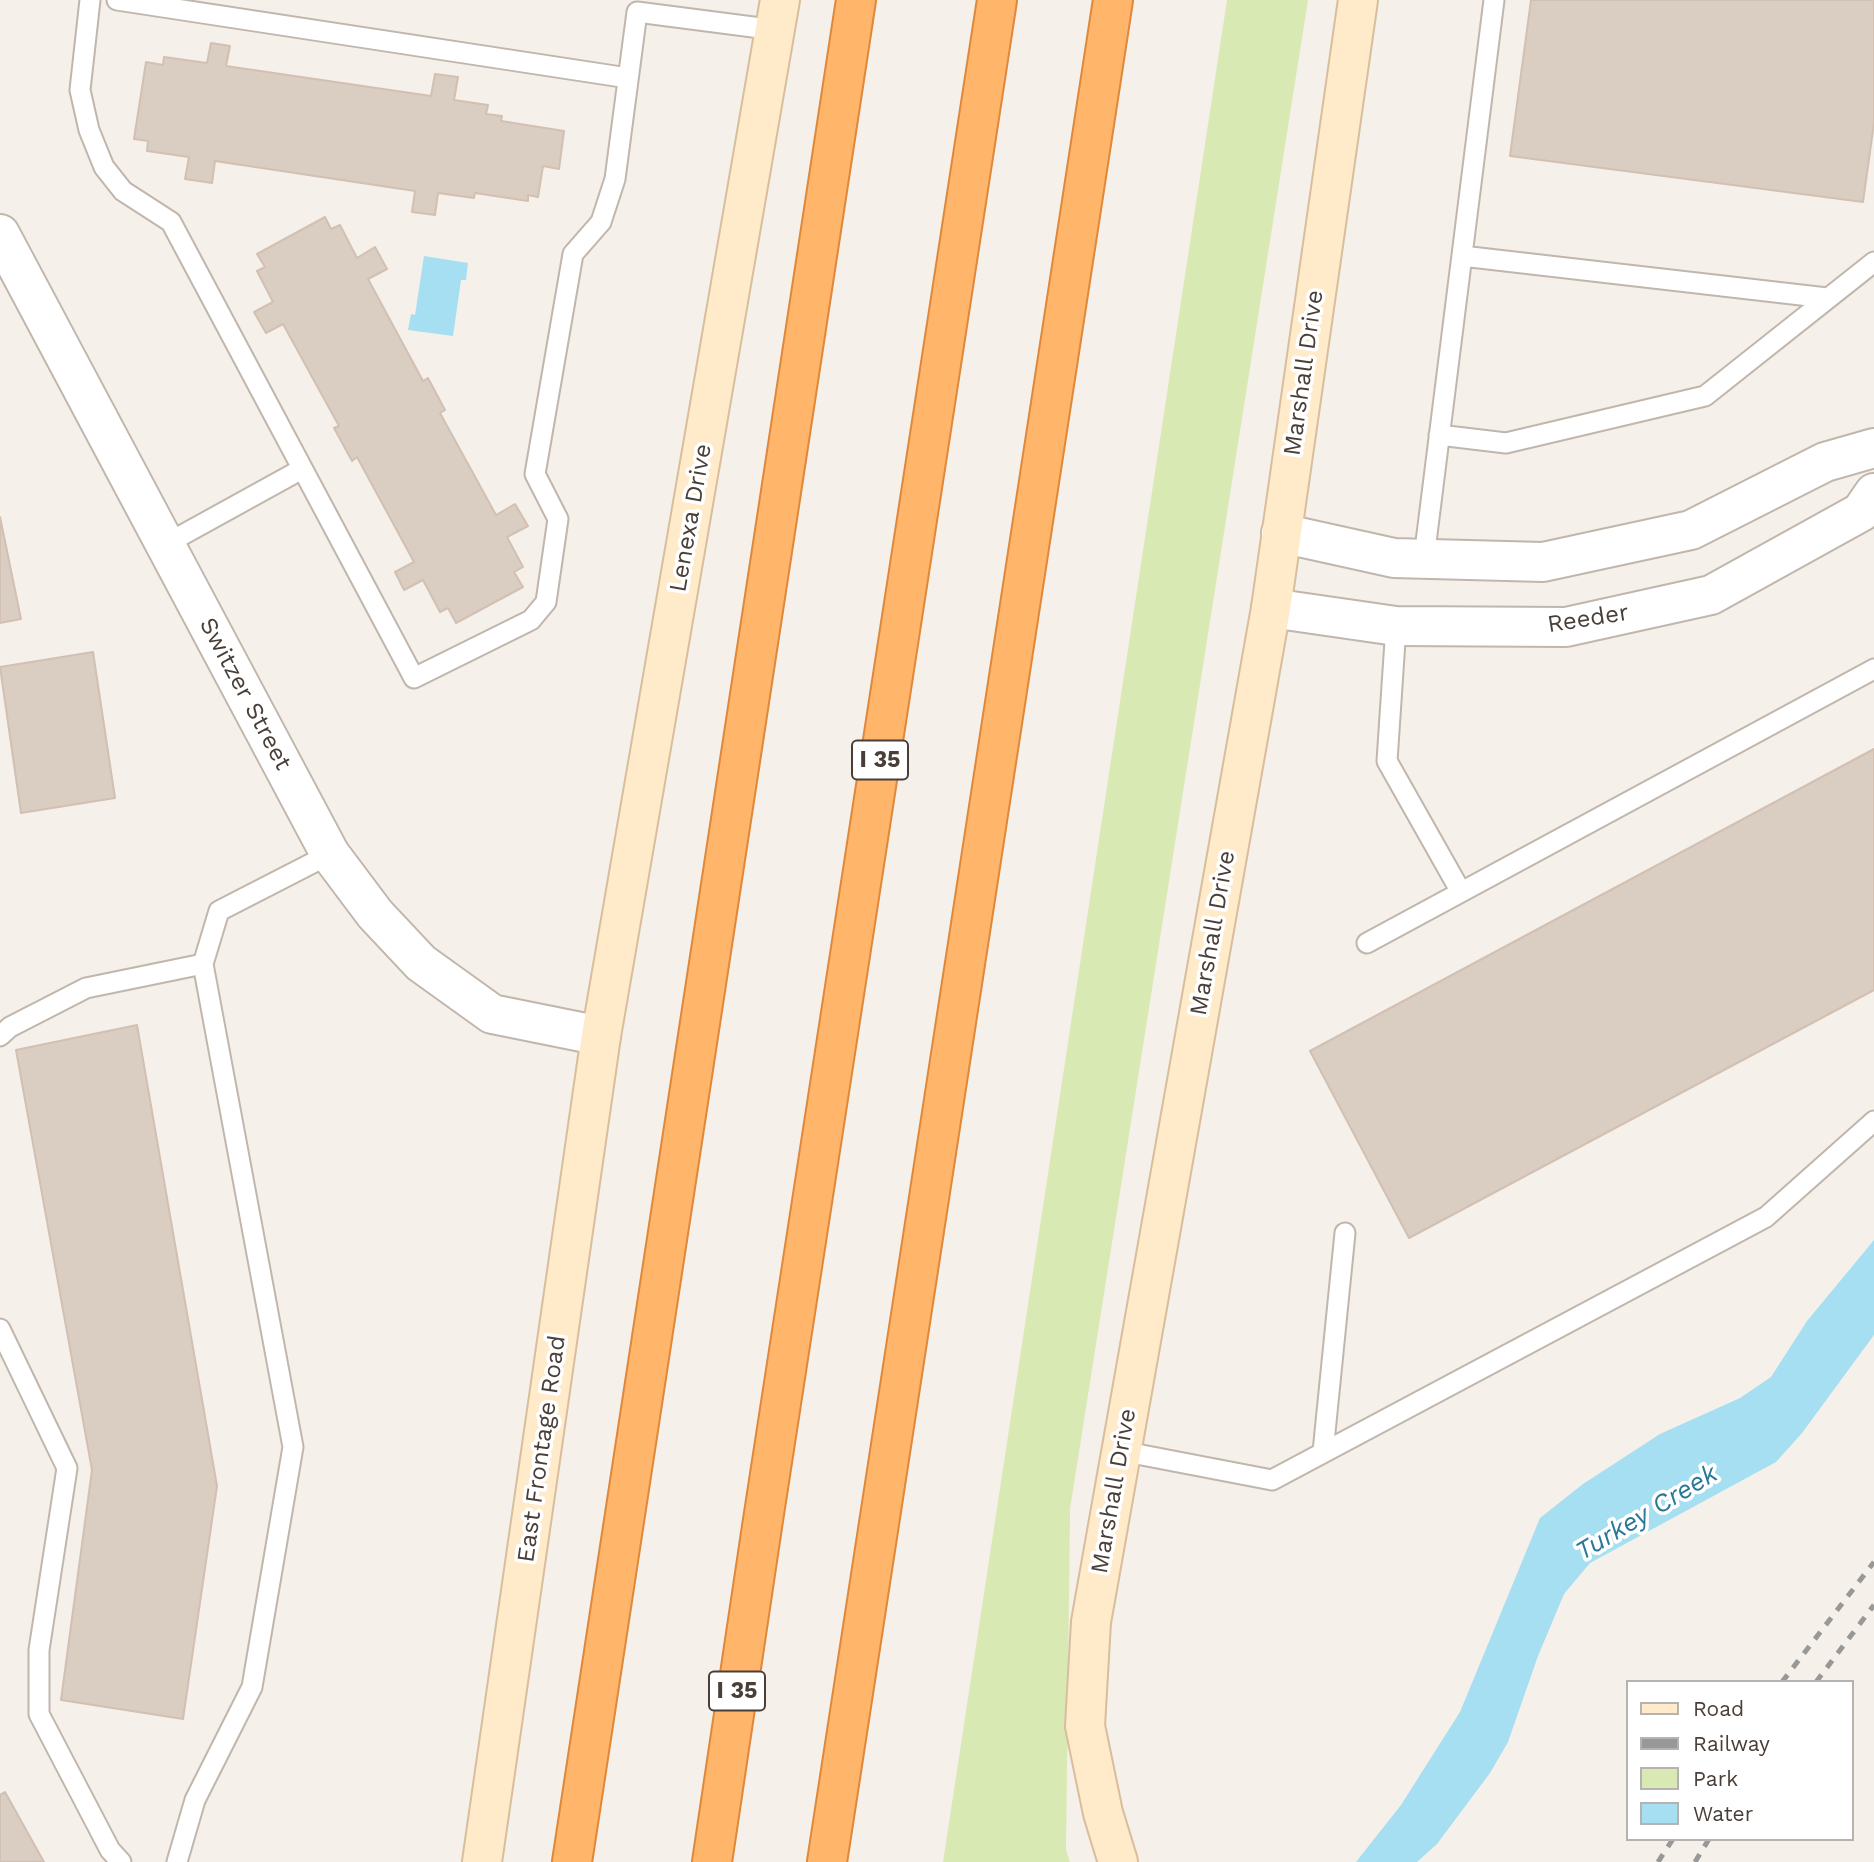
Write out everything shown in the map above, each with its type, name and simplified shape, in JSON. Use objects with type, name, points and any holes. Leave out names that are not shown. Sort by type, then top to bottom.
[{"type":"highway","points":[[572,1862],[856,0]]},
{"type":"highway","name":"I 35","points":[[712,1862],[997,0]]},
{"type":"highway","points":[[827,1862],[1113,0]]},
{"type":"street","name":"Marshall Drive","points":[[1118,1862],[1102,1813],[1086,1726],[1091,1622],[1270,608],[1358,0]]},
{"type":"street","name":"Lenexa Drive","points":[[601,1036],[778,15]]},
{"type":"street","name":"Switzer Street","points":[[0,234],[330,854],[375,914],[421,964],[492,1014],[601,1036]]},
{"type":"street","points":[[1281,533],[1394,558],[1542,562],[1691,530],[1825,462],[1874,448]]},
{"type":"street","name":"Reeder","points":[[1270,608],[1396,626],[1566,626],[1712,595],[1861,512],[1874,493]]},
{"type":"street","name":"East Frontage Road","points":[[482,1862],[601,1036]]},
{"type":"lane","points":[[90,0],[80,90],[89,130],[104,167],[123,191],[171,222],[414,678],[531,620],[547,602],[558,519],[535,474],[573,254],[601,222],[615,179],[634,6],[778,15]]},
{"type":"lane","points":[[117,0],[628,78]]},
{"type":"lane","points":[[1424,558],[1494,0]]},
{"type":"lane","points":[[1462,256],[1827,298]]},
{"type":"lane","points":[[1439,435],[1506,443],[1705,396],[1874,262]]},
{"type":"lane","points":[[166,544],[302,469]]},
{"type":"lane","points":[[1396,626],[1387,761],[1461,892]]},
{"type":"lane","points":[[1367,943],[1874,669]]},
{"type":"lane","points":[[177,1862],[195,1800],[252,1687],[293,1447],[204,964],[219,911],[330,854]]},
{"type":"lane","points":[[0,1036],[10,1027],[86,988],[204,964]]},
{"type":"lane","points":[[1121,1451],[1272,1480],[1766,1217],[1874,1121]]},
{"type":"lane","points":[[1324,1452],[1345,1233]]},
{"type":"lane","points":[[0,1329],[67,1468],[39,1650],[39,1714],[110,1850],[121,1862]]},
{"type":"green space","points":[[1227,0],[1308,0],[1070,1509],[1066,1850],[1070,1862],[943,1862]]},
{"type":"water","points":[[424,256],[468,263],[466,280],[461,280],[453,336],[408,330],[411,314],[415,315]]},
{"type":"water","name":"Turkey Creek","points":[[1874,1240],[1874,1335],[1802,1433],[1776,1462],[1590,1563],[1564,1594],[1538,1656],[1508,1742],[1490,1773],[1437,1844],[1417,1862],[1356,1862],[1401,1805],[1460,1712],[1540,1518],[1583,1484],[1660,1434],[1740,1398],[1771,1377],[1807,1321]]},
{"type":"building","points":[[1531,0],[1874,0],[1874,123],[1863,202],[1510,156]]},
{"type":"building","points":[[211,43],[230,46],[226,66],[431,96],[435,74],[458,77],[454,100],[488,105],[486,114],[502,116],[501,121],[564,131],[559,169],[543,166],[538,197],[528,195],[528,201],[475,193],[474,198],[438,193],[435,215],[412,212],[415,191],[215,161],[212,183],[185,179],[189,157],[147,151],[148,141],[134,139],[146,62],[163,65],[164,57],[207,63]]},
{"type":"building","points":[[325,217],[331,229],[340,225],[357,258],[375,247],[387,269],[368,279],[423,381],[428,378],[445,410],[440,413],[496,515],[515,504],[528,526],[507,537],[523,567],[514,572],[523,587],[456,623],[448,608],[440,612],[423,580],[404,590],[395,572],[414,562],[357,457],[352,461],[334,428],[339,426],[283,324],[266,333],[254,312],[273,302],[257,271],[265,267],[257,254]]},
{"type":"building","points":[[0,517],[21,619],[0,623]]},
{"type":"building","points":[[93,652],[115,798],[21,813],[0,667]]},
{"type":"building","points":[[1874,749],[1874,990],[1409,1238],[1310,1051]]},
{"type":"building","points":[[137,1025],[217,1486],[183,1719],[61,1700],[92,1470],[16,1050]]},
{"type":"building","points":[[5,1792],[44,1862],[0,1862],[0,1795]]},
{"type":"railway","points":[[1784,1680],[1874,1562]]},
{"type":"railway","points":[[1818,1680],[1874,1605]]},
{"type":"railway","points":[[1658,1862],[1672,1841]]},
{"type":"railway","points":[[1695,1862],[1708,1841]]}]
